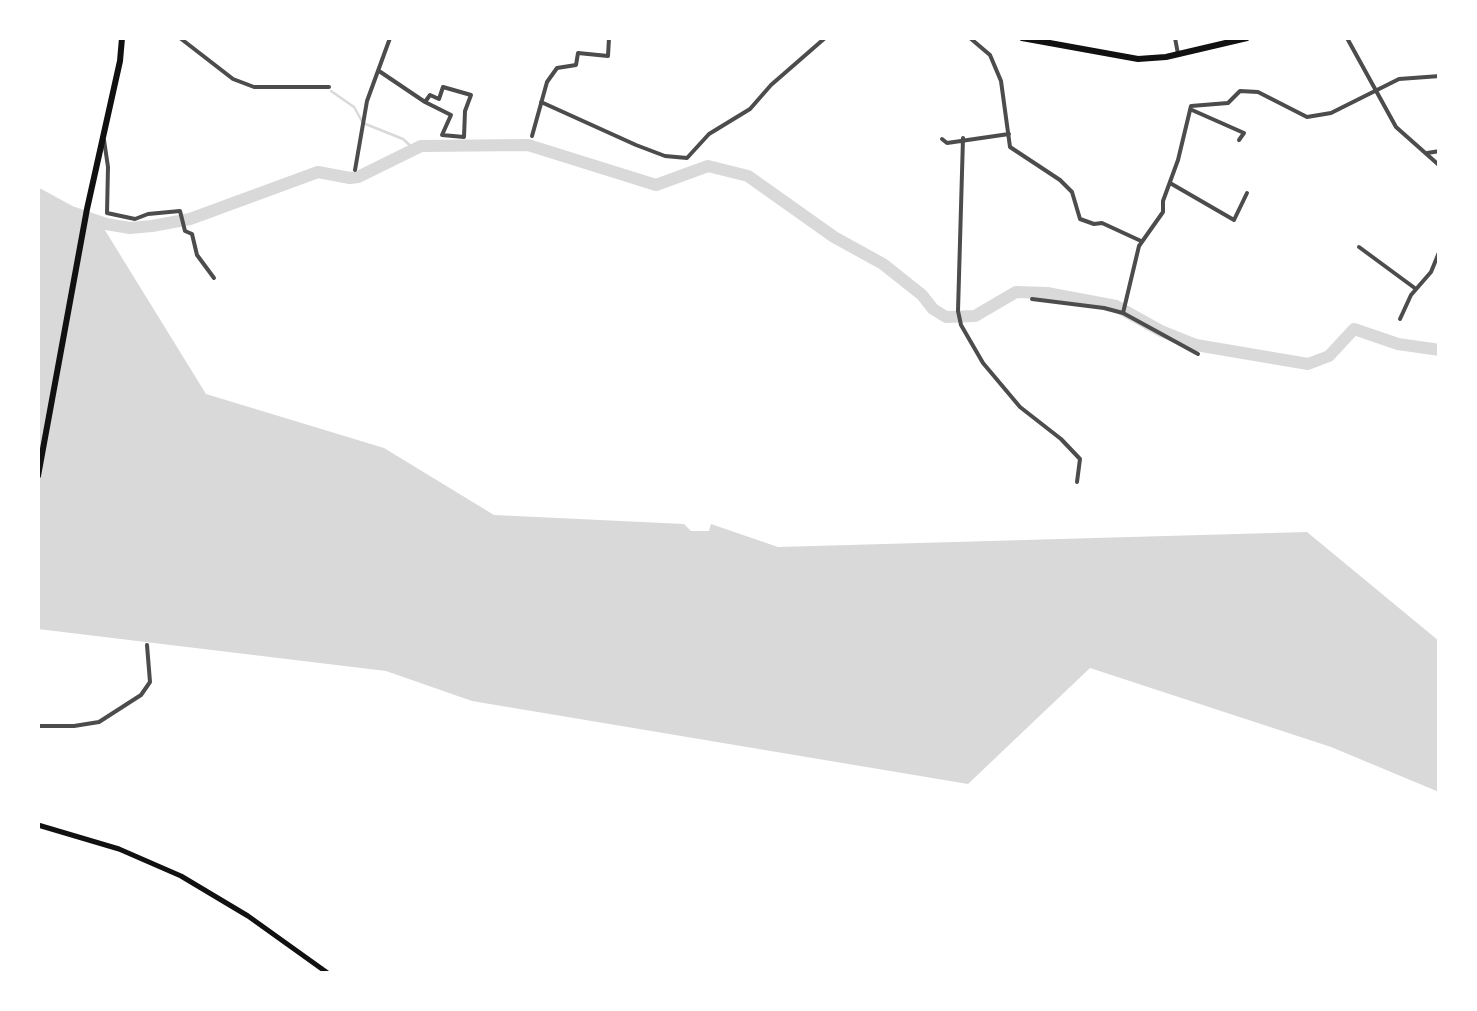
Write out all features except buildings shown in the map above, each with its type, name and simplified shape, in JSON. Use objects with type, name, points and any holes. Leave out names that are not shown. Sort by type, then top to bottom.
[{"type":"main road","points":[[38,476],[122,38]]},
{"type":"main road","points":[[1022,38],[1128,58],[1178,54],[1247,38]]},
{"type":"main road","points":[[38,825],[119,849],[180,876],[248,916],[328,974]]},
{"type":"street","points":[[180,38],[233,79],[254,87],[329,86]]},
{"type":"street","points":[[355,170],[367,101],[390,38]]},
{"type":"street","points":[[532,136],[548,82],[557,68],[576,66],[578,54],[608,56],[609,38]]},
{"type":"street","points":[[542,102],[636,146],[665,156],[687,158],[708,134],[750,109],[771,84],[825,38]]},
{"type":"street","points":[[970,38],[982,46],[996,66],[1006,97],[1010,146],[1072,192],[1080,220],[1102,223],[1141,241]]},
{"type":"street","points":[[1175,38],[1178,54]]},
{"type":"street","points":[[1347,38],[1396,127],[1440,166]]},
{"type":"street","points":[[379,71],[424,102],[451,115],[442,135],[464,137],[465,112],[471,94],[443,88],[438,98],[430,95],[424,102]]},
{"type":"street","points":[[1123,314],[1141,241],[1162,212],[1191,106],[1228,102],[1240,90],[1258,92],[1307,117],[1330,114],[1398,79],[1440,76]]},
{"type":"street","points":[[1192,110],[1244,132],[1239,140]]},
{"type":"street","points":[[942,138],[947,142],[1008,134]]},
{"type":"street","points":[[963,138],[958,312],[961,325],[982,363],[1020,408],[1080,459],[1077,482]]},
{"type":"street","points":[[104,140],[107,213],[134,219],[180,211],[198,255],[214,278]]},
{"type":"street","points":[[1427,153],[1440,151]]},
{"type":"street","points":[[1170,183],[1234,220],[1248,193]]},
{"type":"street","points":[[1358,248],[1416,289]]},
{"type":"street","points":[[1400,319],[1416,289],[1431,272],[1440,250]]},
{"type":"street","points":[[1032,299],[1123,314],[1198,354]]},
{"type":"street","points":[[38,726],[99,722],[141,695],[150,682],[146,644]]},
{"type":"shaded area","points":[[38,194],[103,227],[206,394],[384,448],[494,515],[684,524],[691,531],[709,531],[711,524],[778,547],[1307,532],[1439,641],[1439,792],[1331,747],[1090,668],[968,784],[472,701],[386,671],[38,629]]},
{"type":"waterway","points":[[331,91],[354,107],[363,123],[403,139],[414,149]]},
{"type":"waterway","points":[[38,194],[71,212],[106,224],[152,226],[190,219],[318,172],[358,177],[421,146],[528,145],[656,185],[708,166],[748,176],[834,237],[883,264],[946,317],[975,316],[1016,292],[1047,293],[1116,306],[1196,345],[1308,364],[1329,356],[1354,329],[1398,344],[1440,350]]}]
